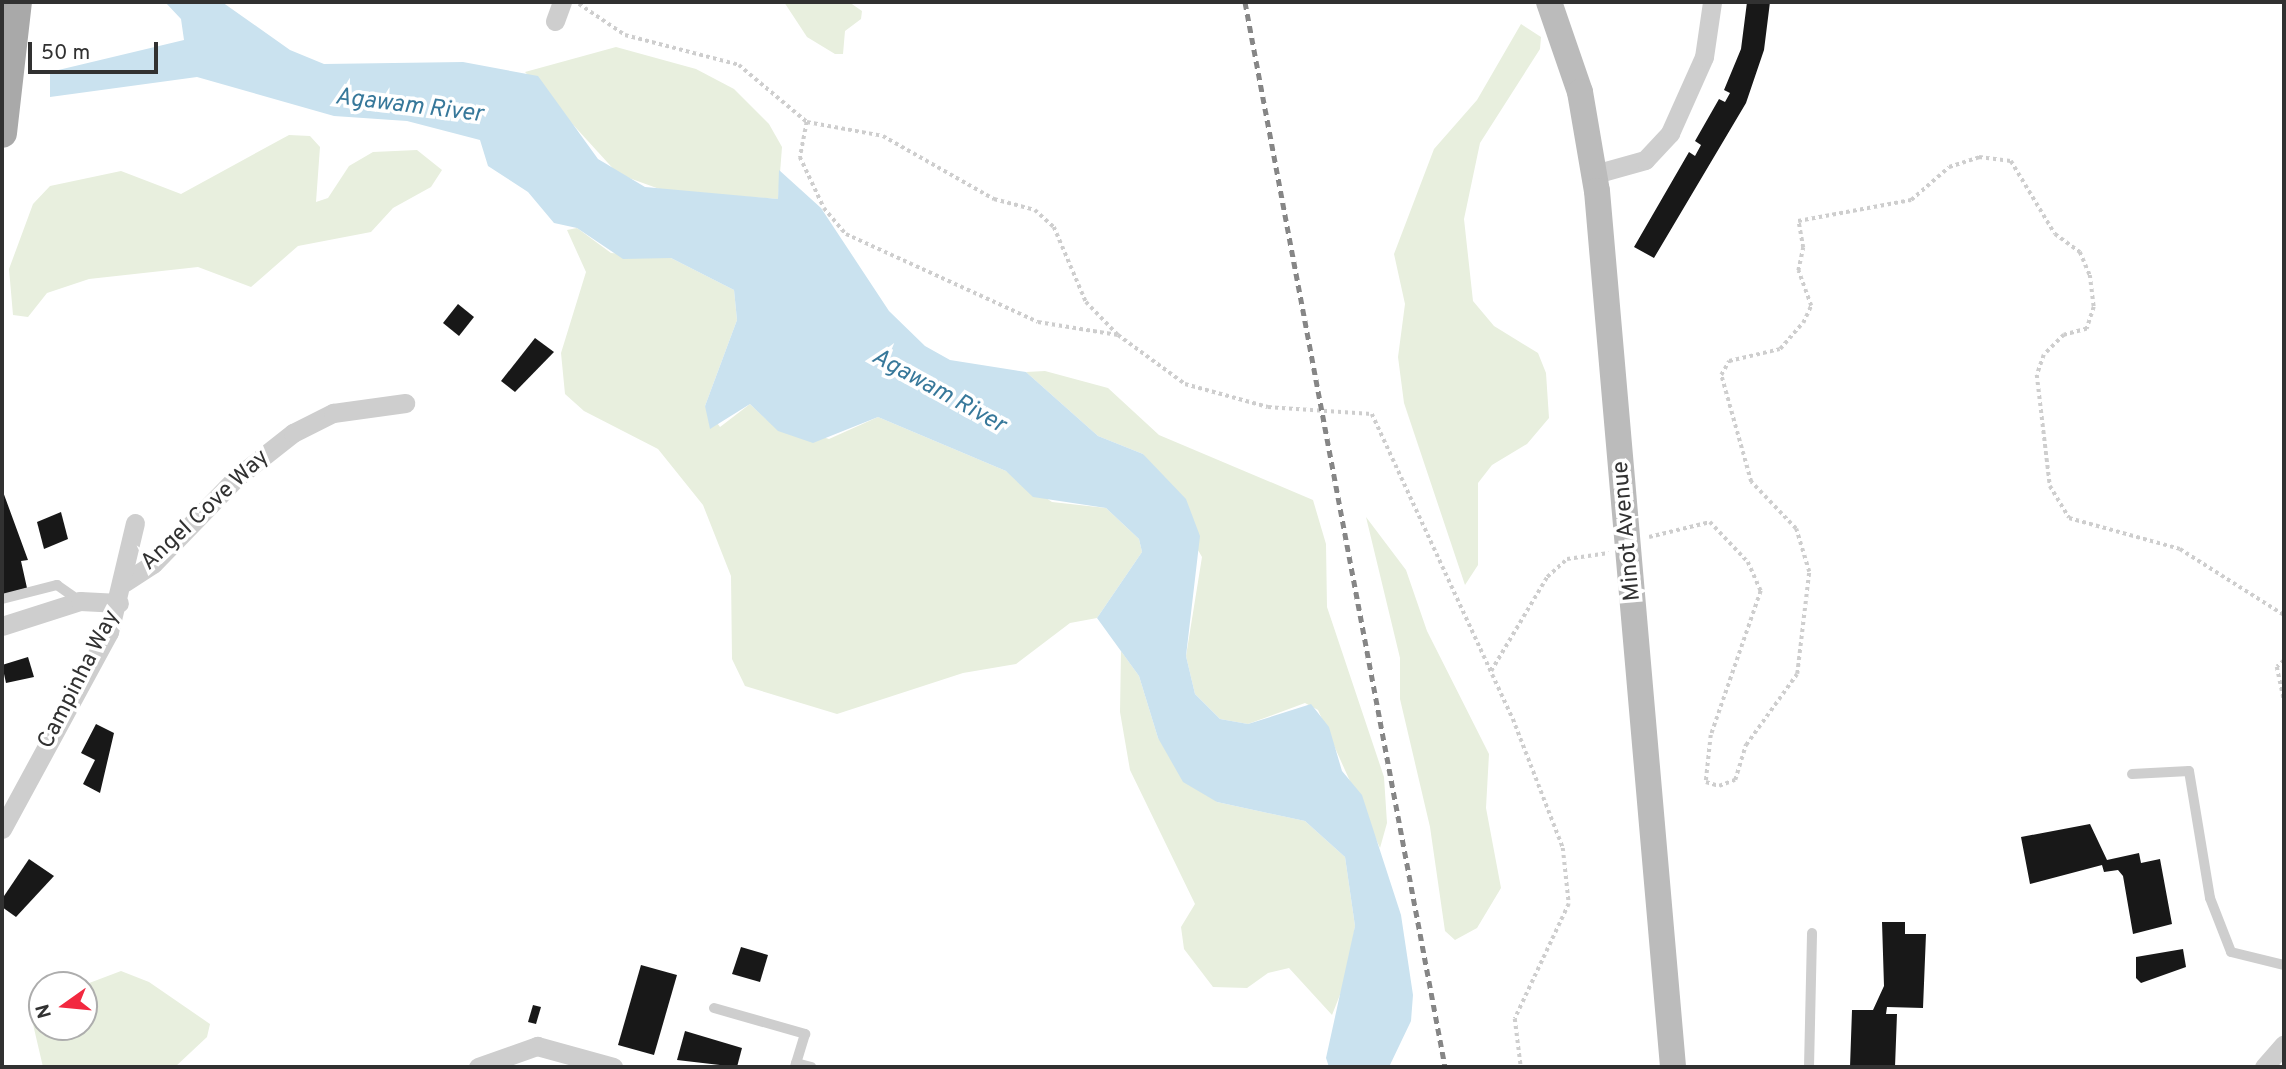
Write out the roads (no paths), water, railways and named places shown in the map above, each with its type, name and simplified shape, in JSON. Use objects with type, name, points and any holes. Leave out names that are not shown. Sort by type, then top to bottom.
[{"type":"main road","points":[[2,133],[17,2]]},
{"type":"main road","name":"Minot Avenue","points":[[1549,2],[1580,92],[1595,174],[1673,1067]]},
{"type":"street","points":[[555,21],[562,2]]},
{"type":"street","points":[[1595,174],[1645,160],[1670,133],[1704,57],[1712,2]]},
{"type":"street","name":"Angel Cove Way","points":[[125,582],[153,564],[236,478],[293,433],[333,413],[405,403]]},
{"type":"street","name":"Campinha Way","points":[[2,829],[119,603],[135,523]]},
{"type":"street","points":[[2,626],[80,601],[119,603]]},
{"type":"street","points":[[2264,1067],[2284,1044]]},
{"type":"street","points":[[478,1067],[537,1046],[613,1067]]},
{"type":"lane","points":[[2,599],[57,585],[80,601]]},
{"type":"lane","points":[[2132,774],[2189,771],[2210,898],[2231,952],[2284,965]]},
{"type":"lane","points":[[1809,1067],[1812,933]]},
{"type":"lane","points":[[714,1008],[805,1034],[795,1065],[811,1067]]},
{"type":"water","name":"Agawam River","points":[[165,2],[222,2],[290,50],[324,64],[463,62],[538,76],[598,159],[645,187],[778,199],[779,170],[821,208],[889,311],[925,346],[950,360],[1026,372],[1098,436],[1143,454],[1186,499],[1200,536],[1186,656],[1195,694],[1220,719],[1248,724],[1311,704],[1329,727],[1342,771],[1362,795],[1401,915],[1413,995],[1411,1021],[1389,1067],[1329,1067],[1326,1058],[1355,926],[1345,857],[1305,821],[1217,802],[1183,782],[1158,738],[1139,676],[1097,618],[1142,552],[1139,539],[1106,508],[1033,497],[1006,471],[878,417],[813,443],[778,431],[750,404],[710,429],[705,406],[737,320],[734,290],[671,258],[623,259],[577,228],[554,223],[528,192],[488,166],[480,140],[407,121],[334,116],[197,77],[50,97],[50,72],[184,40],[181,19]]},
{"type":"railway","points":[[1245,2],[1445,1067]]}]
